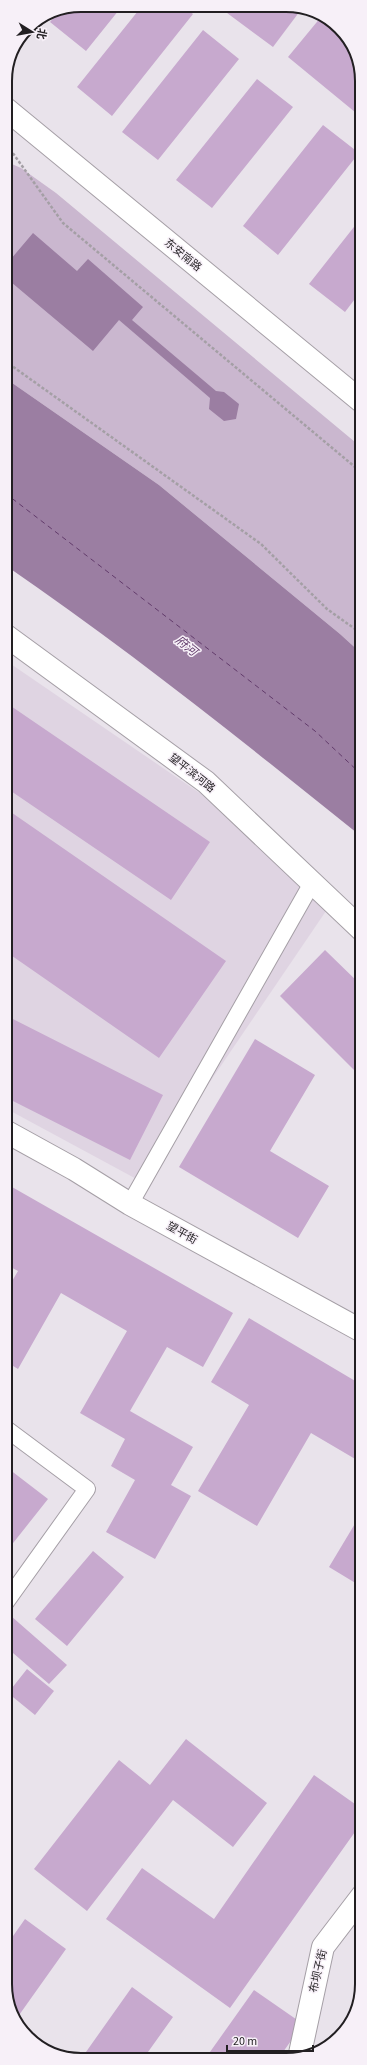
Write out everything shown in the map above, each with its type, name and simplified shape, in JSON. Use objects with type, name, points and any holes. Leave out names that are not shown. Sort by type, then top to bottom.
[{"type":"street","name":"东安南路","points":[[12,114],[355,395]]},
{"type":"street","name":"望平滨河路","points":[[12,640],[206,782],[355,923]]},
{"type":"street","name":"望平街","points":[[12,1136],[74,1169],[130,1204],[355,1326]]},
{"type":"street","name":"布坝子街","points":[[301,2051],[323,1947],[355,1905]]},
{"type":"lane","points":[[130,1204],[312,883]]},
{"type":"lane","points":[[12,1433],[87,1489],[12,1594]]},
{"type":"path","points":[[12,153],[63,222],[355,466]]},
{"type":"path","points":[[12,366],[261,544],[327,610],[355,629]]},
{"type":"shaded area","points":[[12,164],[21,168],[56,193],[355,442],[355,648],[159,485],[12,383]]},
{"type":"shaded area","points":[[12,665],[201,794],[326,911],[142,1182],[12,1112]]},
{"type":"water","points":[[33,233],[77,271],[88,259],[143,307],[132,320],[216,391],[224,392],[239,404],[236,419],[224,421],[209,409],[210,398],[119,320],[93,351],[12,283],[12,258]]},
{"type":"water","name":"府河","points":[[12,383],[159,485],[355,648],[355,831],[142,664],[12,570]]},
{"type":"building","points":[[117,12],[86,51],[50,22],[53,18],[67,13]]},
{"type":"building","points":[[137,12],[190,12],[193,14],[112,116],[77,87]]},
{"type":"building","points":[[226,12],[299,13],[273,47]]},
{"type":"building","points":[[319,20],[328,26],[343,42],[353,63],[355,81],[355,112],[288,57]]},
{"type":"building","points":[[203,30],[239,59],[158,160],[122,132]]},
{"type":"building","points":[[257,79],[293,107],[212,208],[176,180]]},
{"type":"building","points":[[323,125],[355,150],[355,158],[278,255],[243,226]]},
{"type":"building","points":[[355,226],[355,299],[345,312],[309,284]]},
{"type":"building","points":[[12,707],[210,842],[171,900],[12,792]]},
{"type":"building","points":[[12,813],[226,961],[159,1058],[12,956]]},
{"type":"building","points":[[325,950],[355,979],[355,1071],[280,996]]},
{"type":"building","points":[[12,1019],[163,1095],[130,1160],[12,1101]]},
{"type":"building","points":[[255,1039],[315,1075],[270,1151],[329,1186],[298,1238],[179,1167]]},
{"type":"building","points":[[12,1187],[233,1313],[203,1367],[167,1347],[130,1411],[193,1447],[171,1485],[191,1496],[155,1559],[106,1532],[135,1480],[111,1466],[125,1439],[80,1413],[127,1331],[61,1293],[18,1369],[12,1365],[12,1281],[18,1271],[12,1268]]},
{"type":"building","points":[[249,1318],[355,1381],[355,1459],[311,1433],[257,1526],[198,1491],[249,1405],[211,1382]]},
{"type":"building","points":[[12,1471],[48,1499],[12,1544]]},
{"type":"building","points":[[355,1524],[355,1583],[329,1567]]},
{"type":"building","points":[[93,1551],[124,1577],[67,1646],[35,1619]]},
{"type":"building","points":[[12,1617],[67,1665],[49,1684],[12,1652]]},
{"type":"building","points":[[27,1669],[54,1691],[35,1715],[12,1696],[12,1688]]},
{"type":"building","points":[[186,1739],[267,1803],[233,1847],[173,1800],[87,1911],[34,1869],[119,1760],[150,1785]]},
{"type":"building","points":[[314,1775],[355,1804],[355,1832],[230,2008],[106,1919],[142,1868],[214,1919]]},
{"type":"building","points":[[25,1919],[66,1949],[19,2015],[12,1984],[12,1937]]},
{"type":"building","points":[[132,1987],[173,2017],[147,2053],[85,2053]]},
{"type":"building","points":[[254,1990],[303,2024],[282,2053],[209,2053]]},
{"type":"ferry route","points":[[12,498],[315,731],[355,768]]}]
